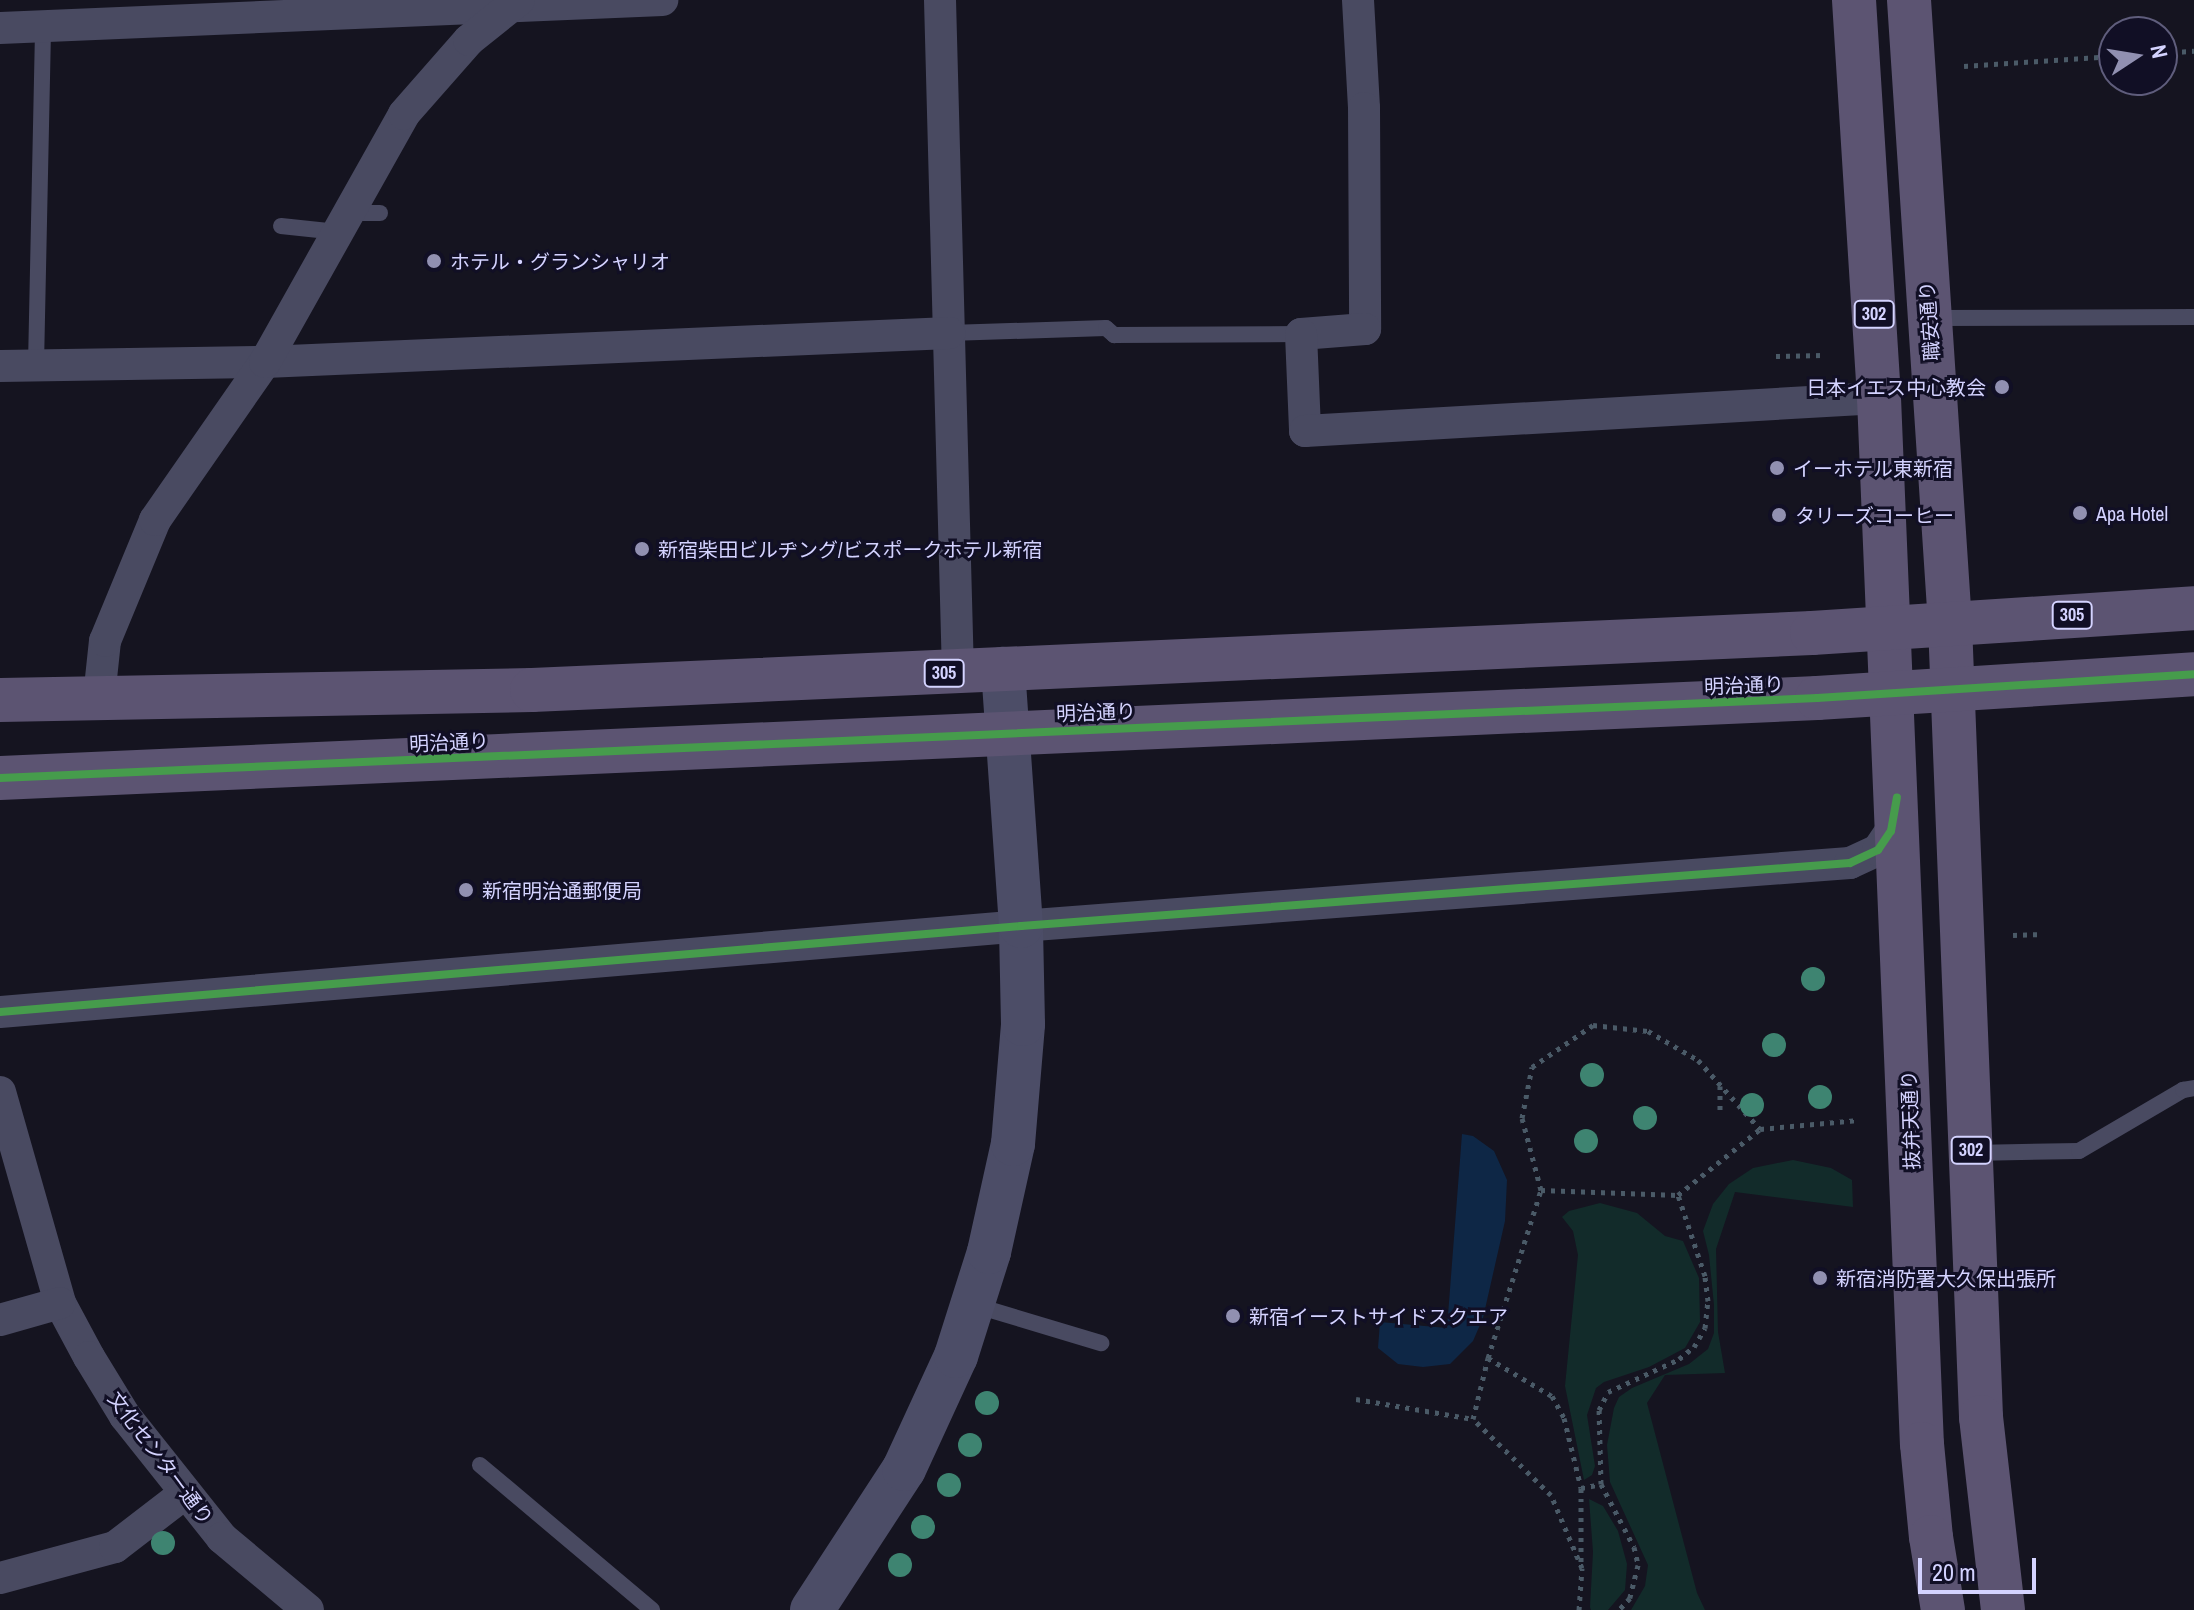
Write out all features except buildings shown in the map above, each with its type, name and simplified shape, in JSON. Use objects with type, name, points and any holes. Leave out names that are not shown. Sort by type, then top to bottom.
[{"type":"main road","name":"302","points":[[1854,0],[1879,398],[1888,629]]},
{"type":"main road","name":"職安通り","points":[[1909,0],[1953,690]]},
{"type":"main road","name":"305","points":[[0,700],[532,690],[1888,629],[2194,608]]},
{"type":"main road","name":"抜弁天通り","points":[[1888,629],[1922,1444],[1931,1537],[1943,1610]]},
{"type":"main road","name":"明治通り","points":[[0,778],[1891,694],[2194,674]]},
{"type":"main road","name":"302","points":[[1953,690],[1981,1417],[2003,1610]]},
{"type":"street","points":[[0,28],[43,28],[371,6],[662,0]]},
{"type":"street","points":[[940,0],[958,672]]},
{"type":"street","points":[[1358,0],[1364,108],[1365,329],[1301,334],[1305,431],[1879,398]]},
{"type":"street","points":[[99,697],[105,641],[155,520],[265,362],[355,219],[404,114],[469,40],[513,3]]},
{"type":"street","points":[[0,366],[265,362],[949,333]]},
{"type":"street","points":[[812,1610],[904,1469],[956,1356],[989,1252],[1013,1144],[1023,1024],[1021,926],[1003,669]]},
{"type":"street","points":[[0,1012],[1021,926],[1850,863],[1878,850],[1891,831],[1897,798]]},
{"type":"street","name":"文化センター通り","points":[[0,1092],[60,1303],[125,1416],[222,1538],[308,1610]]},
{"type":"street","points":[[0,1320],[60,1303]]},
{"type":"street","points":[[0,1578],[115,1547],[184,1494]]},
{"type":"lane","points":[[36,365],[43,28]]},
{"type":"lane","points":[[281,226],[355,219]]},
{"type":"lane","points":[[1929,318],[2194,317]]},
{"type":"lane","points":[[949,333],[1106,328],[1114,335],[1301,334]]},
{"type":"lane","points":[[1971,1153],[2079,1151],[2183,1090],[2194,1088]]},
{"type":"lane","points":[[972,1305],[1101,1343]]},
{"type":"lane","points":[[480,1465],[652,1610]]},
{"type":"path","points":[[1964,66],[2098,57]]},
{"type":"path","points":[[1776,356],[1823,355]]},
{"type":"path","points":[[2013,935],[2038,934]]},
{"type":"path","points":[[1473,1419],[1488,1358],[1541,1190],[1522,1118],[1532,1067],[1593,1025],[1648,1031],[1698,1060],[1760,1129]]},
{"type":"path","points":[[1720,1085],[1720,1110]]},
{"type":"path","points":[[1541,1190],[1678,1195],[1760,1129],[1859,1120]]},
{"type":"path","points":[[1619,1610],[1630,1598],[1638,1565],[1634,1547],[1601,1484],[1601,1401],[1616,1386],[1679,1359],[1694,1347],[1705,1328],[1708,1301],[1705,1276],[1678,1195]]},
{"type":"path","points":[[1488,1358],[1552,1396],[1564,1418],[1581,1488],[1579,1610]]},
{"type":"path","points":[[1356,1399],[1473,1419],[1551,1495],[1582,1568]]},
{"type":"path","points":[[1581,1488],[1601,1484]]},
{"type":"green space","points":[[1793,1160],[1831,1168],[1852,1180],[1853,1207],[1735,1192],[1716,1249],[1718,1332],[1725,1373],[1665,1375],[1647,1403],[1697,1593],[1705,1610],[1631,1610],[1645,1586],[1648,1565],[1610,1482],[1607,1445],[1614,1408],[1619,1397],[1632,1388],[1689,1364],[1708,1349],[1714,1333],[1714,1305],[1709,1255],[1703,1231],[1713,1204],[1729,1184],[1753,1168]]},
{"type":"green space","points":[[1600,1203],[1637,1213],[1665,1236],[1683,1241],[1699,1278],[1700,1322],[1685,1348],[1649,1367],[1604,1382],[1596,1388],[1587,1415],[1595,1466],[1592,1475],[1584,1480],[1565,1386],[1578,1255],[1573,1231],[1562,1217],[1569,1211]]},
{"type":"green space","points":[[1589,1499],[1603,1506],[1618,1531],[1627,1564],[1625,1590],[1608,1610],[1591,1610],[1590,1607],[1593,1552]]},
{"type":"water","points":[[1462,1134],[1473,1136],[1494,1151],[1507,1180],[1505,1221],[1483,1318],[1473,1341],[1450,1364],[1423,1367],[1398,1364],[1378,1348],[1380,1322],[1447,1328]]},
{"type":"cycle path","points":[[0,778],[1817,698],[2194,674]]},
{"type":"cycle path","points":[[0,1012],[1021,926],[1850,863],[1878,850],[1891,831],[1897,798]]},
{"type":"place","name":"ホテル・グランシャリオ","points":[[434,261]]},
{"type":"place","name":"日本イエス中心教会","points":[[2002,387]]},
{"type":"place","name":"イーホテル東新宿","points":[[1777,468]]},
{"type":"place","name":"Apa Hotel","points":[[2080,513]]},
{"type":"place","name":"タリーズコーヒー","points":[[1779,515]]},
{"type":"place","name":"新宿柴田ビルヂング/ビスポークホテル新宿","points":[[642,549]]},
{"type":"place","name":"新宿明治通郵便局","points":[[466,890]]},
{"type":"place","name":"新宿消防署大久保出張所","points":[[1820,1278]]},
{"type":"place","name":"新宿イーストサイドスクエア","points":[[1233,1316]]}]
